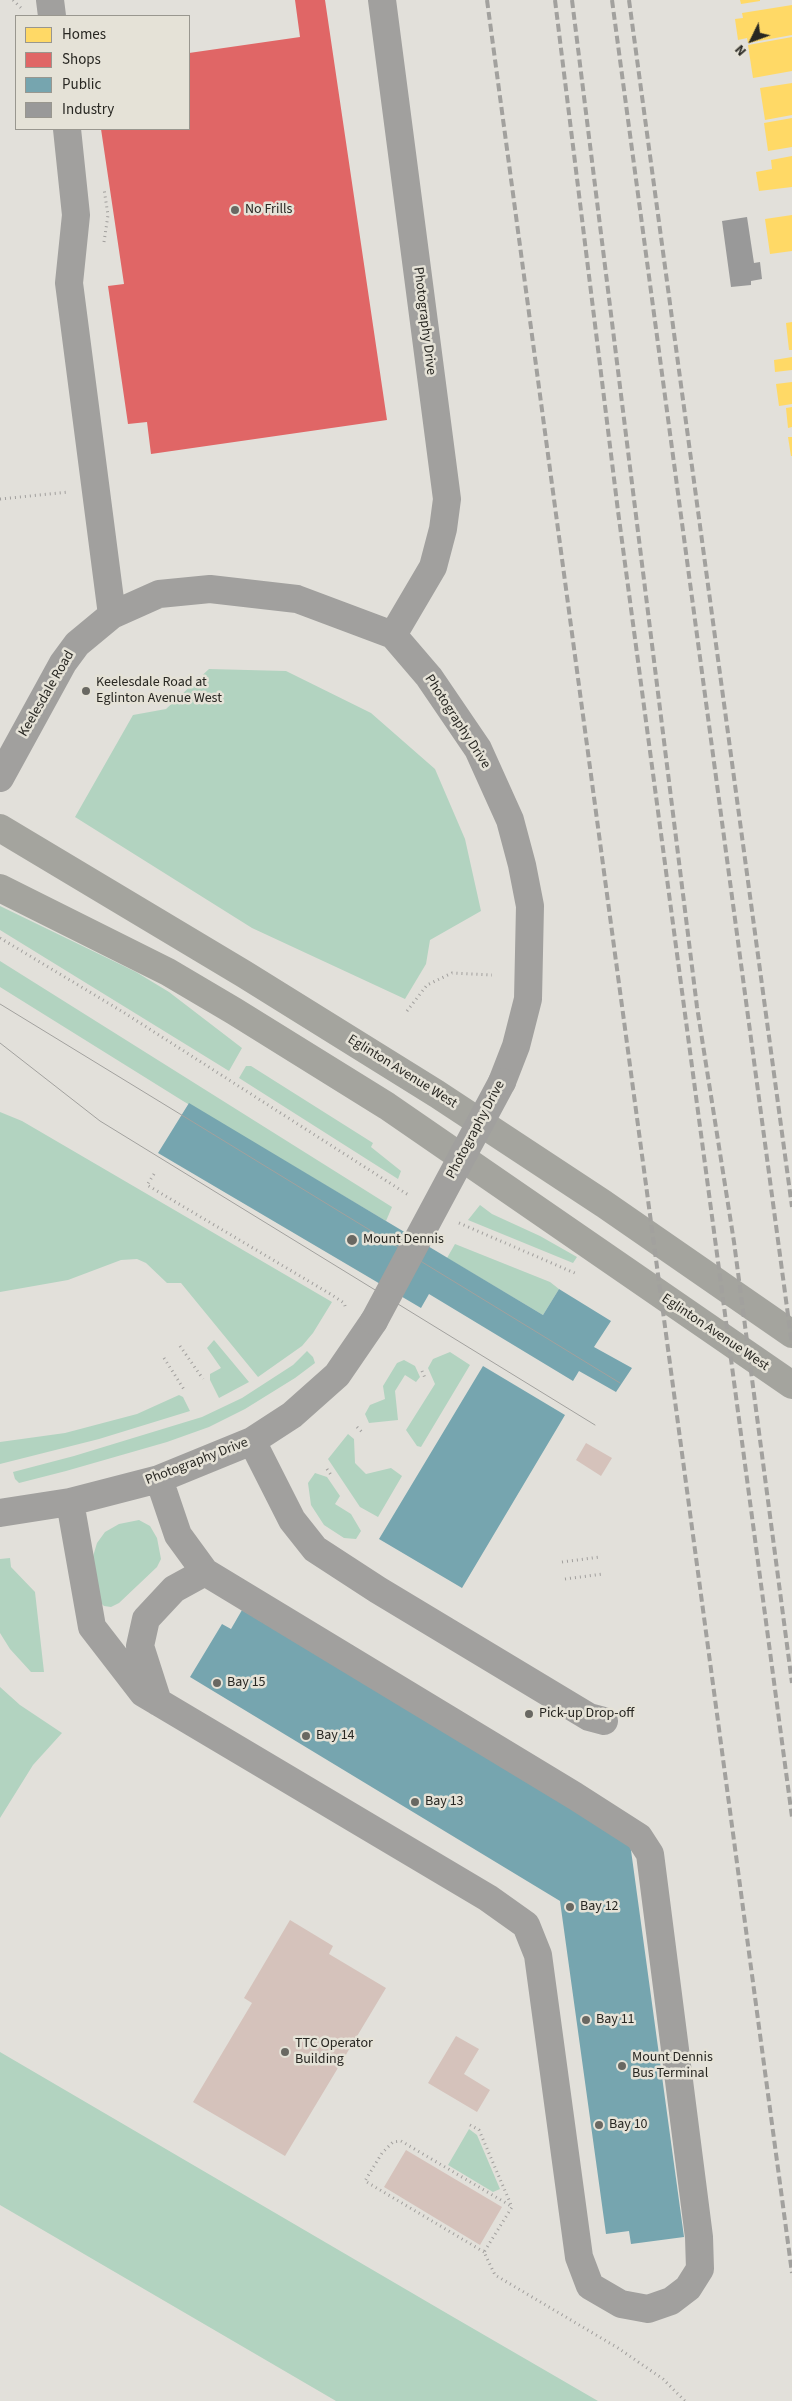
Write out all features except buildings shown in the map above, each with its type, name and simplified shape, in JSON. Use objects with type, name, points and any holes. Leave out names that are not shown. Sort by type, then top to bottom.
[{"type":"main road","name":"Eglinton Avenue West","points":[[0,828],[236,969],[437,1094],[604,1204],[792,1334]]},
{"type":"main road","name":"Eglinton Avenue West","points":[[0,888],[168,972],[234,1010],[387,1106],[792,1385]]},
{"type":"street","points":[[50,0],[52,15]]},
{"type":"street","name":"Photography Drive","points":[[0,1513],[70,1502],[159,1479],[252,1442],[292,1415],[337,1375],[374,1321],[502,1082],[516,1046],[528,999],[530,906],[510,820],[478,749],[429,677],[394,635],[433,567],[443,529],[447,499],[382,0]]},
{"type":"street","points":[[67,130],[76,215],[69,284],[112,615]]},
{"type":"street","name":"Keelesdale Road","points":[[0,778],[63,663],[77,644],[112,615],[159,594],[210,589],[297,599],[394,635]]},
{"type":"street","points":[[252,1442],[292,1520],[315,1549],[589,1717],[604,1721]]},
{"type":"street","points":[[70,1502],[92,1627],[143,1693],[488,1898],[526,1925],[538,1955],[579,2257],[590,2286],[621,2304],[648,2309],[671,2301],[688,2288],[700,2269],[699,2237],[650,1854],[639,1837],[575,1796],[205,1572],[178,1535],[159,1479]]},
{"type":"street","points":[[158,1702],[140,1646],[146,1619],[174,1589],[205,1572]]},
{"type":"path","points":[[13,0],[23,15]]},
{"type":"path","points":[[103,252],[108,215],[104,186]]},
{"type":"path","points":[[0,499],[73,491]]},
{"type":"path","points":[[0,938],[123,1012],[415,1199]]},
{"type":"path","points":[[407,1011],[427,985],[452,973],[492,975]]},
{"type":"path","points":[[154,1174],[147,1185],[332,1295],[344,1303],[346,1309]]},
{"type":"path","points":[[454,1221],[580,1275]]},
{"type":"path","points":[[180,1346],[203,1379]]},
{"type":"path","points":[[164,1358],[185,1391]]},
{"type":"path","points":[[422,1371],[425,1378]]},
{"type":"path","points":[[357,1427],[362,1432]]},
{"type":"path","points":[[327,1469],[331,1475]]},
{"type":"path","points":[[562,1562],[600,1557]]},
{"type":"path","points":[[564,1579],[603,1574]]},
{"type":"path","points":[[470,2125],[479,2130],[512,2206]]},
{"type":"path","points":[[512,2206],[401,2141],[393,2142],[382,2154],[365,2181],[484,2252],[495,2275],[618,2348],[663,2379],[685,2401]]},
{"type":"path","points":[[484,2252],[512,2206]]},
{"type":"green space","points":[[209,669],[286,671],[371,713],[435,769],[465,839],[481,911],[430,940],[426,964],[405,999],[252,928],[75,817],[133,715],[166,709]]},
{"type":"green space","points":[[0,906],[136,972],[169,992],[242,1048],[229,1071],[0,930]]},
{"type":"green space","points":[[0,961],[392,1207],[386,1221],[183,1101],[0,987]]},
{"type":"green space","points":[[246,1066],[251,1066],[373,1143],[371,1147],[401,1171],[398,1179],[239,1078]]},
{"type":"green space","points":[[0,1112],[22,1121],[332,1302],[313,1333],[302,1346],[258,1377],[181,1283],[167,1283],[146,1263],[137,1259],[121,1260],[68,1280],[0,1292]]},
{"type":"green space","points":[[480,1205],[492,1214],[540,1236],[577,1257],[573,1263],[468,1220]]},
{"type":"green space","points":[[455,1244],[550,1282],[559,1289],[543,1315],[447,1258]]},
{"type":"green space","points":[[214,1340],[249,1382],[219,1398],[210,1380],[210,1374],[221,1368],[207,1348]]},
{"type":"green space","points":[[307,1351],[313,1357],[315,1363],[295,1378],[245,1409],[209,1427],[167,1442],[66,1471],[19,1483],[15,1479],[13,1472],[74,1456],[202,1417],[242,1398],[293,1365]]},
{"type":"green space","points":[[450,1352],[470,1365],[421,1447],[417,1446],[406,1430],[435,1384],[428,1368],[433,1359]]},
{"type":"green space","points":[[404,1360],[415,1366],[420,1377],[416,1382],[405,1375],[395,1391],[398,1420],[369,1423],[365,1414],[370,1405],[385,1399],[383,1386],[397,1363]]},
{"type":"green space","points":[[179,1395],[183,1397],[190,1411],[99,1439],[0,1464],[0,1442],[65,1433],[137,1414]]},
{"type":"green space","points":[[348,1434],[354,1439],[355,1463],[366,1474],[391,1468],[402,1476],[378,1517],[360,1507],[328,1459]]},
{"type":"green space","points":[[315,1473],[327,1477],[340,1496],[335,1504],[351,1514],[361,1531],[356,1539],[344,1538],[324,1525],[311,1505],[308,1483]]},
{"type":"green space","points":[[139,1520],[150,1526],[157,1538],[161,1559],[157,1567],[119,1603],[111,1607],[104,1606],[98,1600],[91,1563],[97,1543],[105,1532],[119,1524]]},
{"type":"green space","points":[[10,1558],[11,1567],[35,1592],[44,1672],[31,1672],[10,1649],[0,1633],[0,1559]]},
{"type":"green space","points":[[0,1687],[20,1705],[62,1733],[33,1765],[0,1818]]},
{"type":"green space","points":[[0,2052],[598,2401],[336,2401],[0,2205]]},
{"type":"green space","points":[[469,2129],[477,2135],[500,2189],[493,2192],[448,2165]]},
{"type":"tram line","points":[[0,1004],[620,1383]]},
{"type":"tram line","points":[[0,1043],[100,1121],[595,1425]]},
{"type":"railway","points":[[487,0],[792,2273]]},
{"type":"railway","points":[[555,0],[618,511],[792,1817]]},
{"type":"railway","points":[[572,0],[697,1007],[734,1242],[792,1683]]},
{"type":"railway","points":[[612,0],[792,1345]]},
{"type":"railway","points":[[629,0],[792,1207]]},
{"type":"place","name":"No Frills","points":[[235,210]]},
{"type":"place","name":"Keelesdale Road at Eglinton Avenue West","points":[[86,691]]},
{"type":"place","name":"Mount Dennis","points":[[352,1240]]},
{"type":"place","name":"Bay 15","points":[[217,1683]]},
{"type":"place","name":"Pick-up Drop-off","points":[[529,1714]]},
{"type":"place","name":"Bay 14","points":[[306,1736]]},
{"type":"place","name":"Bay 13","points":[[415,1802]]},
{"type":"place","name":"Bay 12","points":[[570,1907]]},
{"type":"place","name":"Bay 11","points":[[586,2020]]},
{"type":"place","name":"TTC Operator Building","points":[[285,2052]]},
{"type":"place","name":"Mount Dennis Bus Terminal","points":[[622,2066]]},
{"type":"place","name":"Bay 10","points":[[599,2125]]}]
